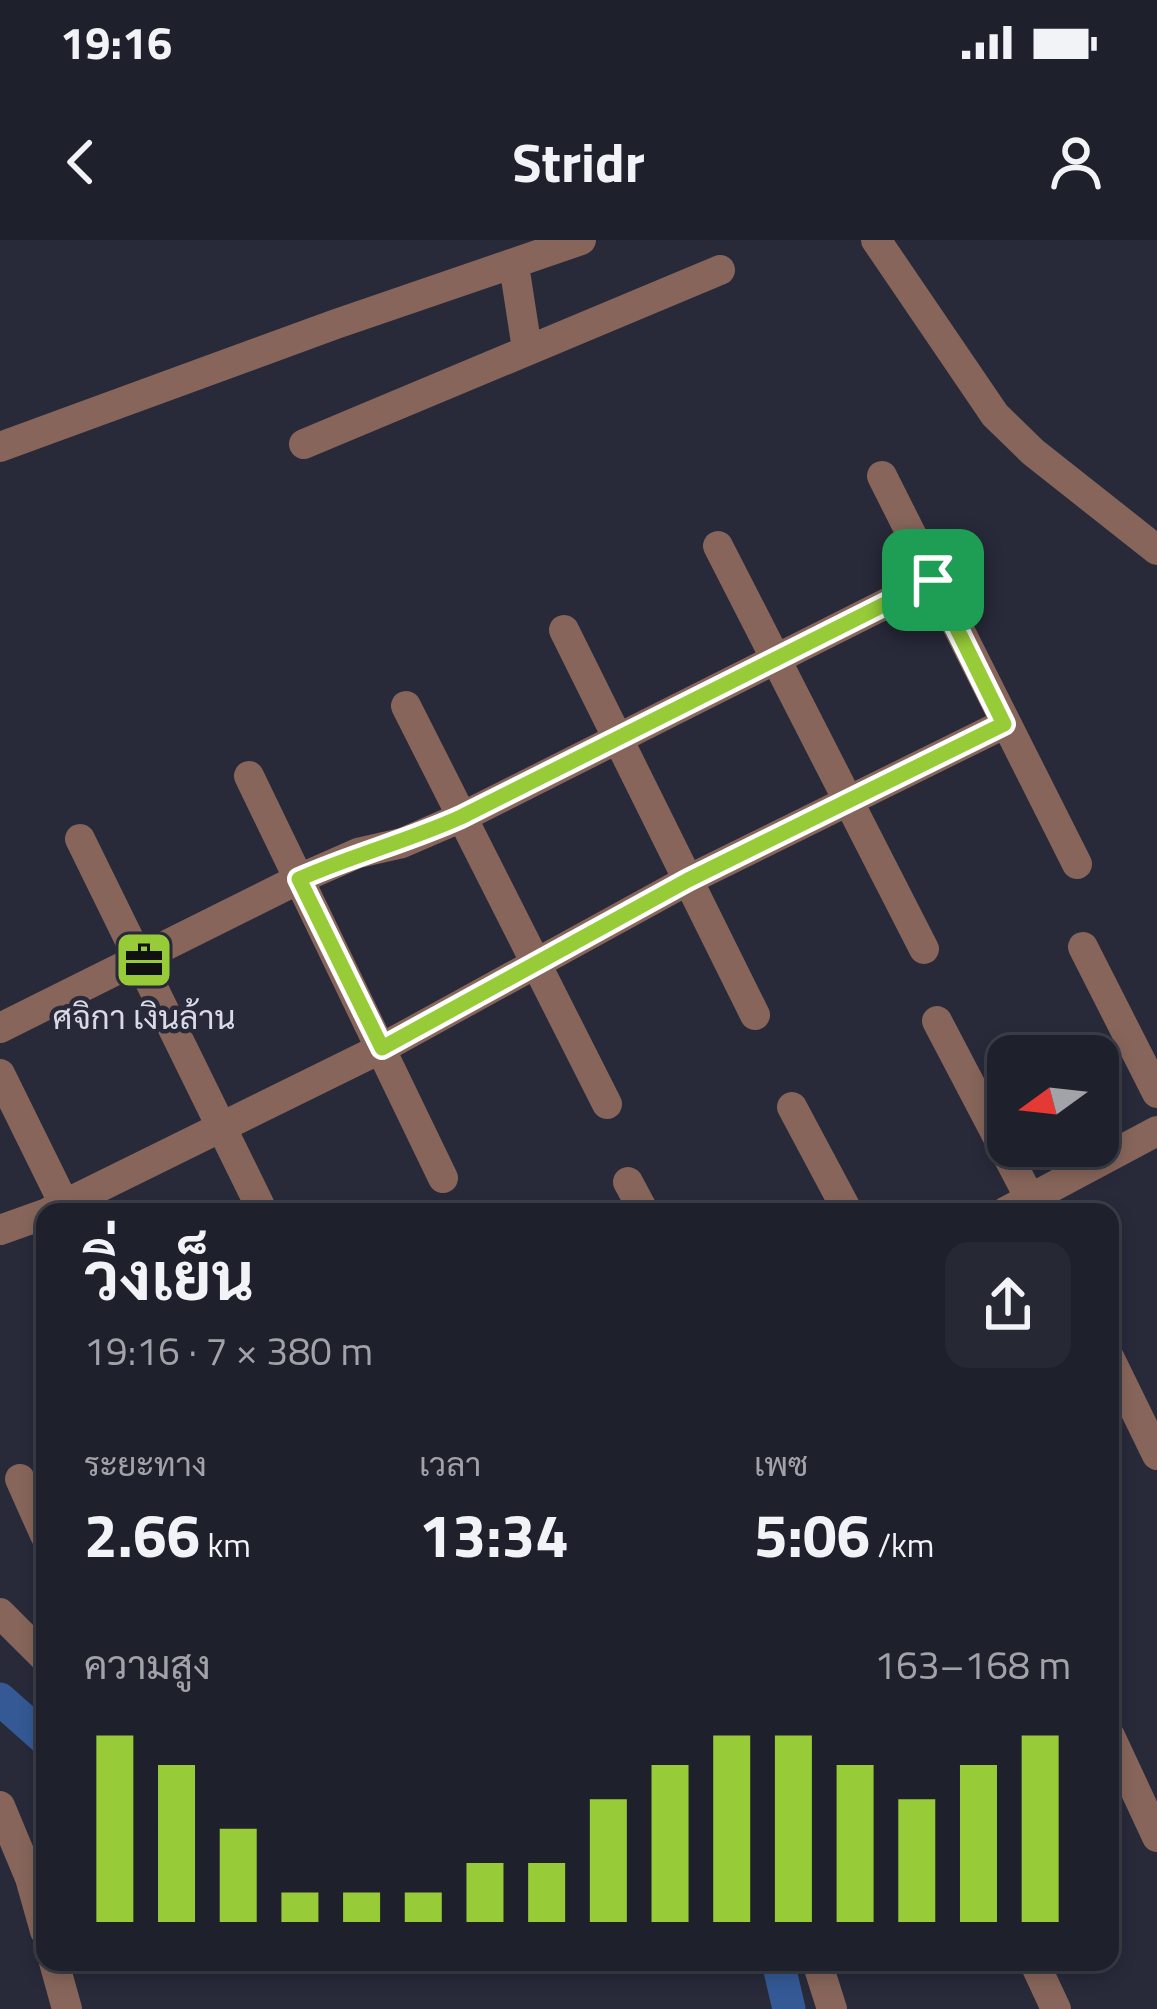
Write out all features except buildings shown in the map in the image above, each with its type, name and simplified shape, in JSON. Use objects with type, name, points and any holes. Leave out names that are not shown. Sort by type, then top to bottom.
[{"type":"street","points":[[0,447],[581,240]]},
{"type":"street","points":[[876,240],[994,415],[1033,452],[1157,550]]},
{"type":"street","points":[[514,265],[526,349]]},
{"type":"street","points":[[304,444],[720,270]]},
{"type":"street","points":[[882,476],[1077,864]]},
{"type":"street","points":[[718,546],[924,949]]},
{"type":"street","points":[[0,1028],[299,879],[358,853],[402,844],[461,817],[933,580]]},
{"type":"street","points":[[564,630],[755,1015]]},
{"type":"street","points":[[406,706],[607,1104]]},
{"type":"street","points":[[73,1203],[382,1048],[688,880],[1004,724]]},
{"type":"street","points":[[249,776],[442,1178]]},
{"type":"street","points":[[80,839],[258,1203]]},
{"type":"street","points":[[1083,946],[1157,1093]]},
{"type":"street","points":[[938,1021],[1022,1203]]},
{"type":"street","points":[[0,1074],[54,1203]]},
{"type":"street","points":[[792,1107],[843,1203]]},
{"type":"street","points":[[1031,1203],[1157,1131]]},
{"type":"street","points":[[628,1182],[639,1203]]},
{"type":"street","points":[[0,1230],[36,1218]]},
{"type":"street","points":[[1119,1377],[1157,1455]]},
{"type":"street","points":[[20,1479],[36,1515]]},
{"type":"street","points":[[0,1612],[36,1649]]},
{"type":"street","points":[[1119,1755],[1157,1837]]},
{"type":"street","points":[[0,1807],[36,1899]]},
{"type":"street","points":[[56,1971],[67,2009]]},
{"type":"street","points":[[820,1971],[832,2009]]},
{"type":"street","points":[[1038,1971],[1056,2009]]},
{"type":"waterway","points":[[0,1699],[36,1731]]},
{"type":"waterway","points":[[780,1971],[789,2009]]},
{"type":"place","name":"ศจิกา เงินล้าน","points":[[144,960]]},
{"type":"route","points":[[933,580],[1004,724],[688,880],[382,1048],[299,879],[358,853],[402,844],[461,817],[933,580]]}]
